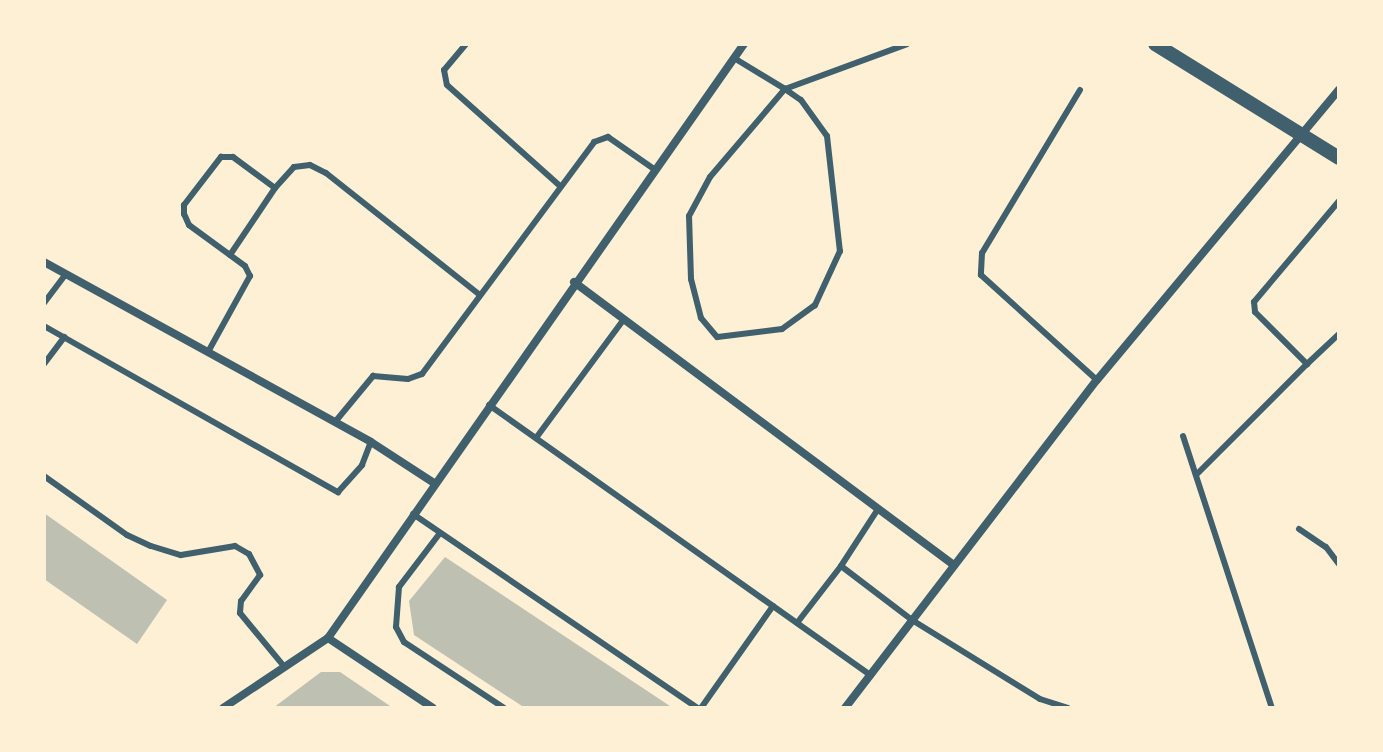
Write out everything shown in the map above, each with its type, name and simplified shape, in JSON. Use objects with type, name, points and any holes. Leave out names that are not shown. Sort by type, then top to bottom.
[{"type":"street","points":[[223,708],[282,664],[328,638],[574,282],[744,44]]},
{"type":"street","points":[[1155,44],[1339,158]]},
{"type":"street","points":[[845,708],[952,564],[1097,380],[1298,134],[1339,90]]},
{"type":"street","points":[[44,262],[371,442],[434,483]]},
{"type":"street","points":[[574,282],[952,564]]},
{"type":"street","points":[[328,638],[433,708]]},
{"type":"lane","points":[[466,44],[444,70],[447,85],[560,186]]},
{"type":"lane","points":[[734,58],[785,89],[813,112],[827,136],[840,251],[815,305],[782,329],[717,337],[701,318],[691,279],[689,216],[710,177],[785,89],[907,44]]},
{"type":"lane","points":[[1080,90],[982,253],[981,275],[1097,380]]},
{"type":"lane","points":[[335,422],[373,376],[408,379],[422,374],[560,186],[600,138],[608,137],[654,169]]},
{"type":"lane","points":[[208,352],[250,284],[245,266],[189,225],[184,205],[221,157],[233,157],[275,188]]},
{"type":"lane","points":[[230,255],[275,188],[294,167],[310,165],[326,173],[480,295]]},
{"type":"lane","points":[[1307,364],[1255,312],[1254,302],[1339,201]]},
{"type":"lane","points":[[44,303],[66,274]]},
{"type":"lane","points":[[536,438],[624,319]]},
{"type":"lane","points":[[44,326],[338,492],[362,465],[371,442]]},
{"type":"lane","points":[[1196,475],[1339,334]]},
{"type":"lane","points":[[44,364],[64,337]]},
{"type":"lane","points":[[489,405],[871,675]]},
{"type":"lane","points":[[1183,436],[1272,708]]},
{"type":"lane","points":[[44,476],[127,535],[151,546],[181,555],[235,546],[249,554],[260,575],[241,601],[240,613],[282,664]]},
{"type":"lane","points":[[797,623],[841,566],[878,509]]},
{"type":"lane","points":[[413,514],[699,708],[773,606]]},
{"type":"lane","points":[[1299,529],[1326,547],[1339,564]]},
{"type":"lane","points":[[440,533],[399,587],[396,627],[404,642],[504,708]]},
{"type":"lane","points":[[841,566],[912,620],[1040,699],[1068,708]]},
{"type":"lane","points":[[1040,699],[1041,708]]},
{"type":"building","points":[[44,513],[167,600],[137,644],[44,579]]},
{"type":"building","points":[[445,557],[673,708],[525,708],[414,635],[409,601]]},
{"type":"building","points":[[321,672],[340,672],[393,708],[273,708]]}]
